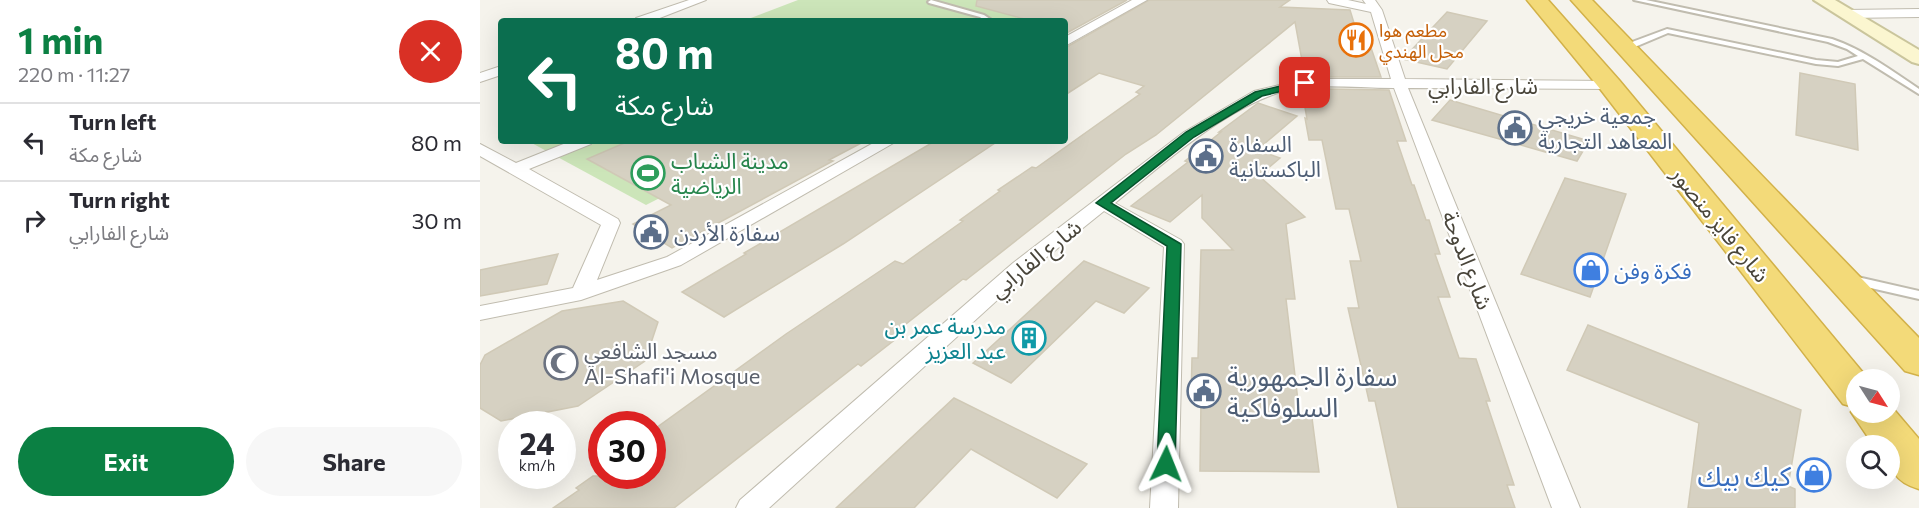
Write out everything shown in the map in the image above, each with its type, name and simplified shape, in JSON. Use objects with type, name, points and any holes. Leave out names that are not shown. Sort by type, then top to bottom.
[{"type":"highway","name":"شارع فايز منصور","points":[[1537,0],[1610,85],[1846,379]]},
{"type":"highway","name":"شارع فايز منصور","points":[[1581,0],[1627,47],[1835,276],[1919,361]]},
{"type":"highway","points":[[1881,423],[1919,471]]},
{"type":"main road","points":[[1823,0],[1859,14],[1919,45]]},
{"type":"main road","points":[[1859,14],[1919,58]]},
{"type":"street","points":[[649,18],[700,0]]},
{"type":"street","points":[[1068,40],[1141,0]]},
{"type":"street","points":[[1333,0],[1372,5]]},
{"type":"street","name":"شارع الدوحة","points":[[1372,5],[1400,85],[1566,508]]},
{"type":"street","points":[[1859,14],[1919,13]]},
{"type":"street","points":[[1859,14],[1919,21]]},
{"type":"street","points":[[480,78],[498,71]]},
{"type":"street","name":"شارع الفارابي","points":[[750,508],[1020,268],[1190,135],[1259,94],[1305,83],[1610,85]]},
{"type":"street","points":[[515,169],[578,144]]},
{"type":"street","points":[[480,313],[581,293],[674,261],[884,144]]},
{"type":"street","points":[[480,149],[611,223],[581,293]]},
{"type":"street","points":[[1102,203],[1174,244],[1164,508]]},
{"type":"lane","points":[[1636,0],[1695,9],[1830,40],[1850,47],[1919,92]]},
{"type":"lane","points":[[931,2],[985,18]]},
{"type":"lane","points":[[1627,47],[1667,32],[1677,32],[1823,63],[1847,62],[1865,56]]},
{"type":"lane","points":[[1835,276],[1919,296]]},
{"type":"green space","points":[[798,0],[1051,0],[1016,18],[751,18]]},
{"type":"green space","name":"مدينة الشباب الرياضية","points":[[534,144],[766,144],[646,205]]},
{"type":"building","points":[[977,0],[1127,0],[1068,32],[1068,18],[1021,18],[976,6]]},
{"type":"building","points":[[1149,0],[1290,0],[1280,7],[1350,10],[1358,36],[1367,36],[1381,77],[1305,77],[1295,22],[1156,135],[1126,154],[901,328],[906,331],[861,366],[858,364],[674,508],[553,508],[579,490],[576,488],[588,480],[588,489],[666,489],[666,421],[786,334],[895,261],[903,264],[963,221],[960,220],[1000,191],[998,190],[1032,167],[1036,168],[1140,94],[1136,92],[1144,86],[1099,73],[1068,93],[1068,46]]},
{"type":"building","points":[[1447,12],[1487,21],[1447,69],[1403,59]]},
{"type":"building","points":[[1800,73],[1855,84],[1858,150],[1796,135]]},
{"type":"building","points":[[1302,90],[1389,90],[1406,141],[1397,141],[1426,220],[1429,220],[1440,254],[1435,254],[1450,297],[1438,297],[1459,358],[1476,359],[1490,401],[1486,401],[1514,485],[1507,485],[1515,508],[1398,508],[1375,401],[1369,401],[1348,308],[1359,308],[1350,261],[1361,261],[1349,209],[1336,209],[1322,140],[1309,140],[1305,118],[1307,119]]},
{"type":"building","points":[[1450,100],[1589,141],[1577,161],[1432,120]]},
{"type":"building","points":[[1258,103],[1297,116],[1257,150],[1280,158],[1259,176],[1305,217],[1286,224],[1295,299],[1286,299],[1300,418],[1312,418],[1319,472],[1200,471],[1201,400],[1191,400],[1192,358],[1198,358],[1201,250],[1233,250],[1202,218],[1202,195],[1170,222],[1131,206],[1188,162],[1185,161],[1221,132],[1219,132]]},
{"type":"building","points":[[622,144],[859,144],[829,160],[833,161],[672,248],[633,224],[671,205],[587,159]]},
{"type":"building","points":[[930,144],[993,144],[843,244],[724,317],[682,292],[746,254],[744,253]]},
{"type":"building","points":[[1565,178],[1626,194],[1590,297],[1521,274]]},
{"type":"building","points":[[558,254],[547,284],[480,296],[480,270]]},
{"type":"building","name":"مدرسة عمر بن عبد العزيز","points":[[1084,261],[1149,288],[1124,313],[1096,301],[1011,383],[973,363]]},
{"type":"building","name":"مسجد الشافعي Al-Shafi'i Mosque","points":[[623,301],[658,322],[645,361],[578,406],[552,411],[498,411],[498,419],[480,408],[480,365],[485,355],[562,311]]},
{"type":"building","points":[[1588,325],[1801,410],[1788,486],[1795,489],[1795,508],[1688,508],[1699,423],[1567,370]]},
{"type":"building","points":[[954,398],[1087,464],[1057,498],[971,449],[914,508],[836,508]]},
{"type":"place","name":"مطعم هوا محل الهندي","points":[[1356,40]]},
{"type":"place","name":"جمعية خريجي المعاهد التجارية","points":[[1515,128]]},
{"type":"place","name":"السفارة الباكستانية","points":[[1206,156]]},
{"type":"place","name":"مدينة الشباب الرياضية","points":[[648,173]]},
{"type":"place","name":"سفارة الأردن","points":[[651,232]]},
{"type":"place","name":"فكرة وفن","points":[[1591,270]]},
{"type":"place","name":"مدرسة عمر بن عبد العزيز","points":[[1029,338]]},
{"type":"place","name":"مسجد الشافعي Al-Shafi'i Mosque","points":[[561,363]]},
{"type":"place","name":"سفارة الجمهورية السلوفاكية","points":[[1204,391]]},
{"type":"place","name":"كيك بيك","points":[[1814,475]]},
{"type":"route","points":[[1166,464],[1174,244],[1102,203],[1190,135],[1259,94],[1305,83]]}]
